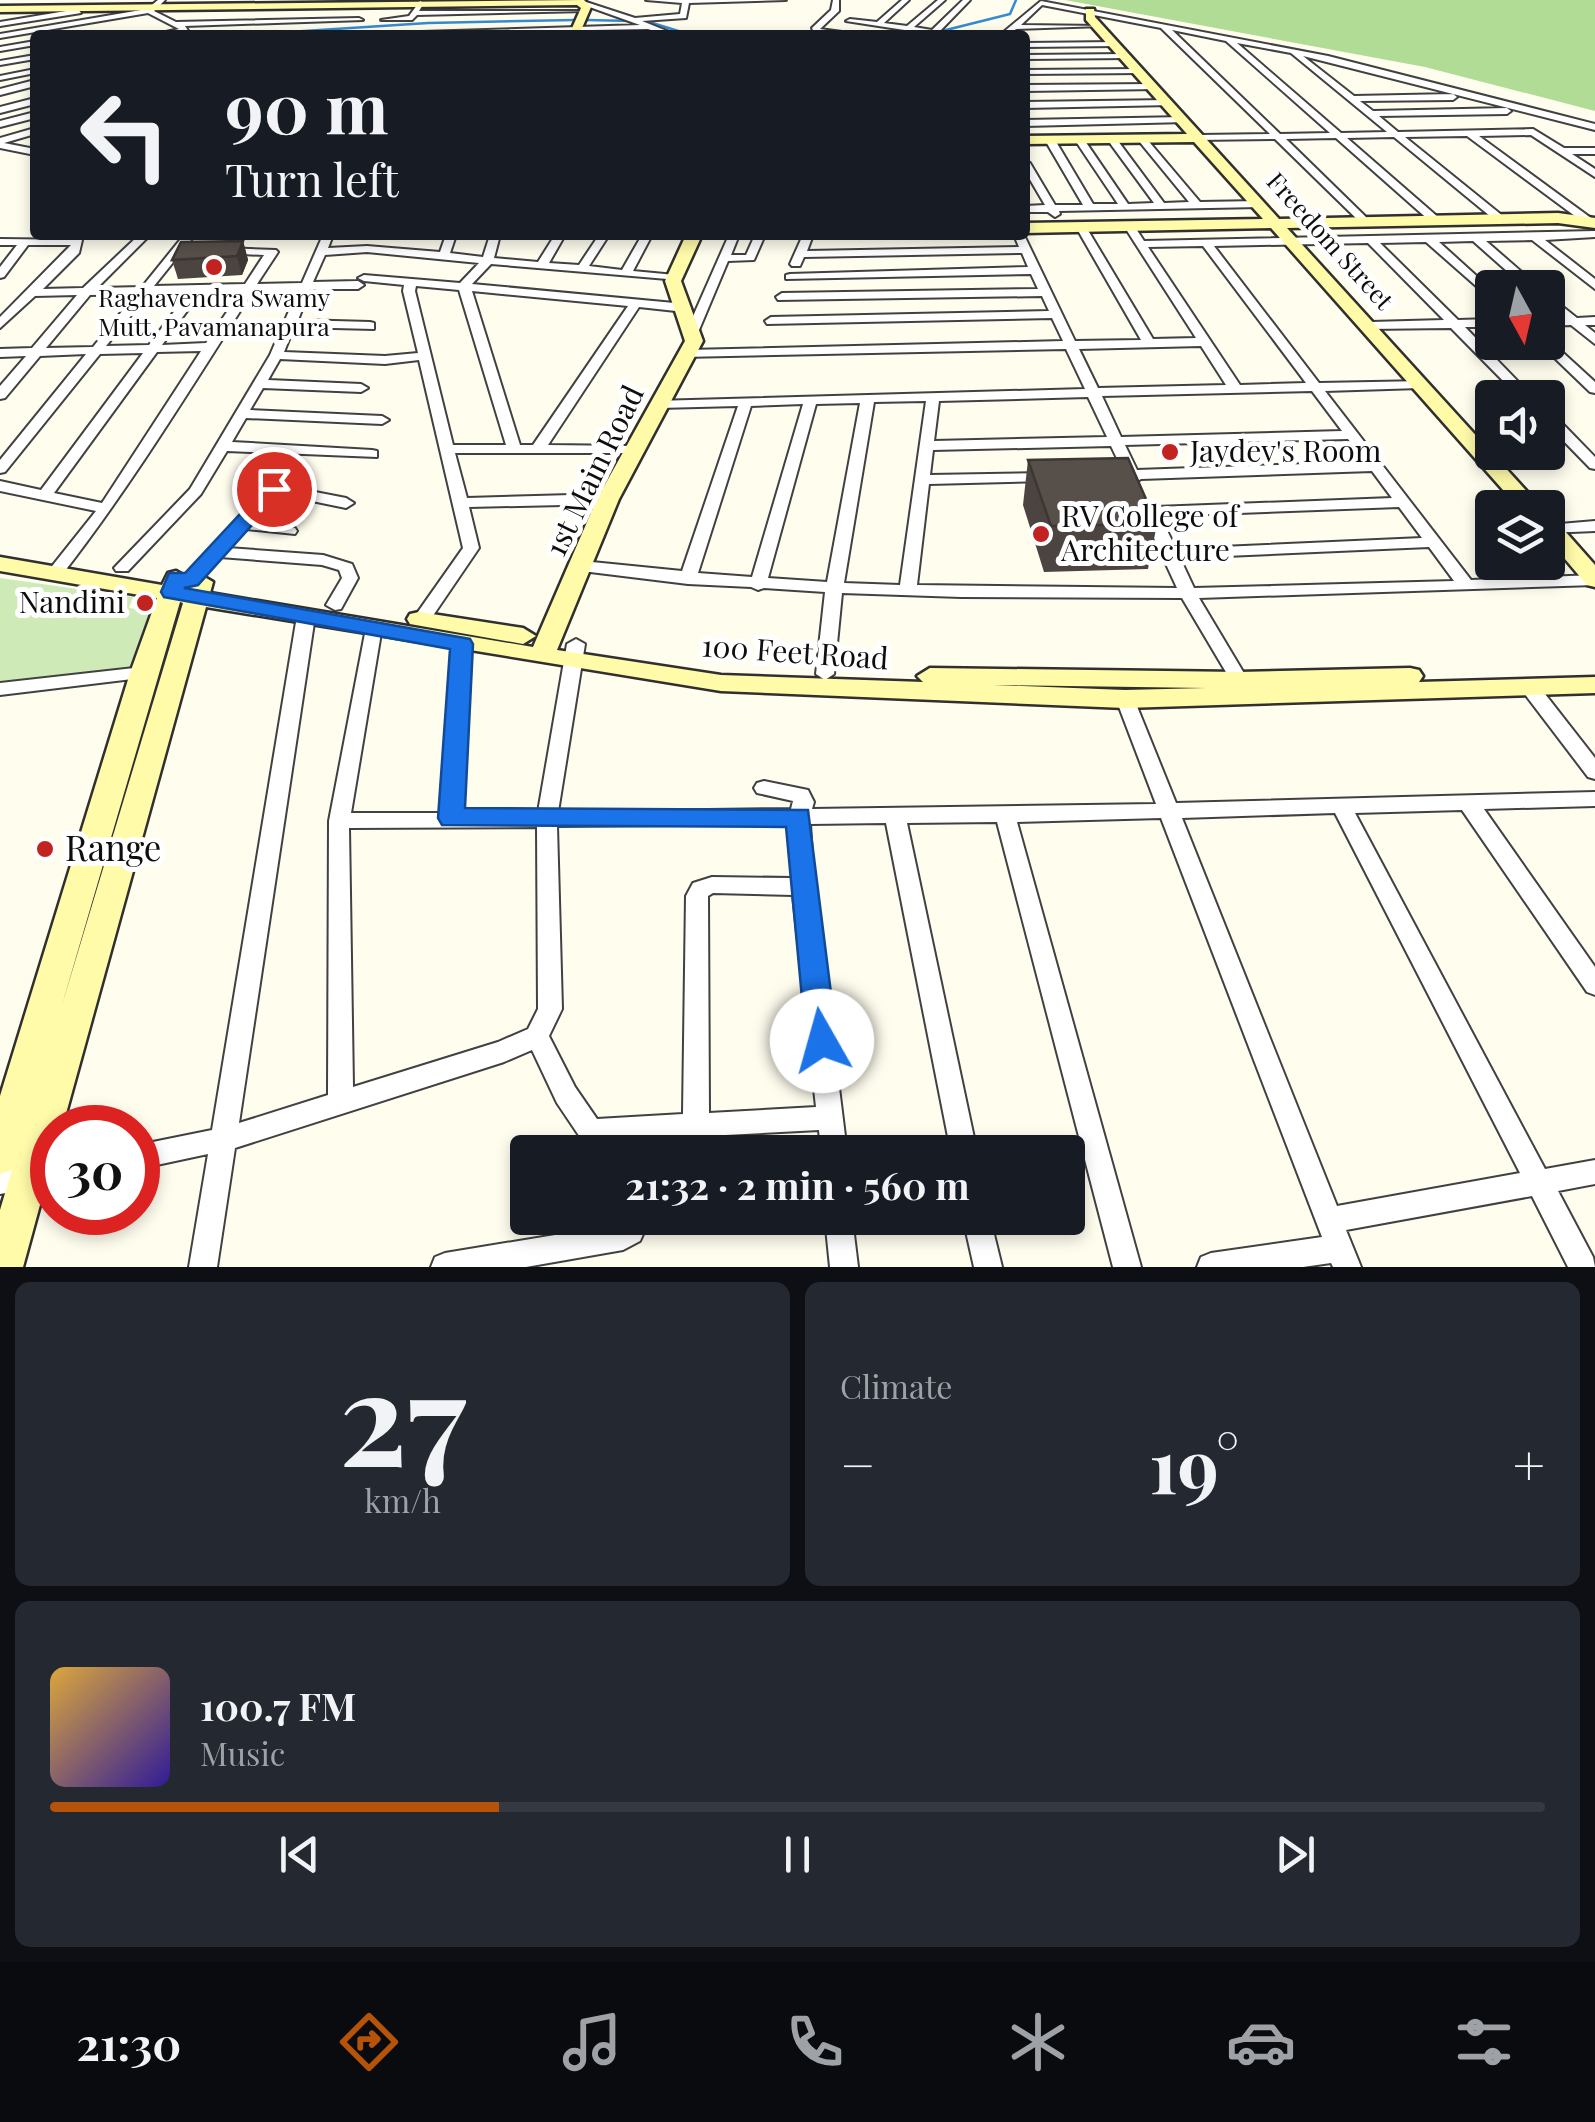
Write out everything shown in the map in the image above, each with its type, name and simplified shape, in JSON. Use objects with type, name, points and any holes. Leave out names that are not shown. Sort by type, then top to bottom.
[{"type":"street","points":[[649,0],[792,7],[792,0]]},
{"type":"street","points":[[686,4],[784,0]]},
{"type":"street","points":[[819,30],[822,18],[835,11],[836,0]]},
{"type":"street","points":[[878,25],[906,0]]},
{"type":"street","points":[[908,29],[942,0]]},
{"type":"street","points":[[936,30],[966,0]]},
{"type":"street","points":[[1027,0],[1104,32]]},
{"type":"street","points":[[150,23],[406,19],[418,8],[477,1],[582,4],[660,30]]},
{"type":"street","points":[[0,9],[388,2],[418,8],[582,4]]},
{"type":"street","points":[[1010,30],[1041,3]]},
{"type":"street","points":[[576,30],[582,4]]},
{"type":"street","points":[[638,20],[683,16],[686,4]]},
{"type":"street","points":[[155,6],[170,22],[186,30]]},
{"type":"street","points":[[31,30],[155,6]]},
{"type":"street","points":[[0,24],[92,8]]},
{"type":"street","points":[[1024,18],[1104,32]]},
{"type":"street","points":[[850,21],[917,30]]},
{"type":"street","points":[[607,30],[649,26]]},
{"type":"street","points":[[1162,26],[1365,221]]},
{"type":"street","points":[[1030,36],[1162,26],[1362,66],[1595,129]]},
{"type":"street","points":[[1014,27],[1104,32]]},
{"type":"street","points":[[0,36],[30,30]]},
{"type":"street","points":[[1030,44],[1104,32]]},
{"type":"street","points":[[1030,56],[1104,32]]},
{"type":"street","name":"Freedom Street","points":[[1104,32],[1515,490]]},
{"type":"street","points":[[1228,39],[1434,220]]},
{"type":"street","points":[[0,49],[30,44]]},
{"type":"street","points":[[1294,52],[1500,219]]},
{"type":"street","points":[[0,63],[30,58]]},
{"type":"street","points":[[1362,66],[1404,98]]},
{"type":"street","points":[[1030,72],[1139,71]]},
{"type":"street","points":[[0,78],[30,72]]},
{"type":"street","points":[[0,92],[30,84]]},
{"type":"street","points":[[1030,88],[1154,87]]},
{"type":"street","points":[[1349,99],[1478,97]]},
{"type":"street","points":[[0,110],[30,102]]},
{"type":"street","points":[[1030,105],[1169,104]]},
{"type":"street","points":[[1370,114],[1533,111]]},
{"type":"street","points":[[0,124],[30,116]]},
{"type":"street","points":[[1030,123],[1184,120]]},
{"type":"street","points":[[1030,140],[1595,129]]},
{"type":"street","points":[[1533,132],[1595,174]]},
{"type":"street","points":[[0,143],[30,133]]},
{"type":"street","points":[[1468,133],[1593,231]]},
{"type":"street","points":[[1142,138],[1197,205]]},
{"type":"street","points":[[1112,139],[1161,206]]},
{"type":"street","points":[[1050,140],[1090,208]]},
{"type":"street","points":[[1080,140],[1125,207]]},
{"type":"street","points":[[0,143],[30,148]]},
{"type":"street","points":[[1562,151],[1595,151]]},
{"type":"street","points":[[1030,172],[1064,228]]},
{"type":"street","points":[[1030,209],[1260,204]]},
{"type":"street","points":[[1030,228],[1558,218],[1593,231]]},
{"type":"street","points":[[1129,226],[1235,388]]},
{"type":"street","points":[[1081,227],[1149,343]]},
{"type":"street","points":[[1141,244],[1536,237],[1593,231]]},
{"type":"street","points":[[1536,237],[1595,285]]},
{"type":"street","points":[[1476,238],[1513,270]]},
{"type":"street","points":[[1429,239],[1475,281]]},
{"type":"street","points":[[0,395],[86,292],[140,240]]},
{"type":"street","points":[[0,469],[92,350],[186,240]]},
{"type":"street","points":[[122,568],[196,491],[276,355],[326,240]]},
{"type":"street","points":[[366,249],[370,240]]},
{"type":"street","points":[[404,253],[410,240]]},
{"type":"street","points":[[444,256],[450,240]]},
{"type":"street","points":[[464,286],[488,260],[494,240]]},
{"type":"street","points":[[542,266],[557,240]]},
{"type":"street","points":[[582,269],[601,240]]},
{"type":"street","points":[[626,273],[644,240]]},
{"type":"street","points":[[692,240],[675,278],[694,330]]},
{"type":"street","points":[[694,330],[732,240]]},
{"type":"street","points":[[724,258],[748,258],[757,240]]},
{"type":"street","points":[[758,352],[806,240]]},
{"type":"street","points":[[1021,240],[1190,596],[1239,680]]},
{"type":"street","points":[[1371,240],[1510,380]]},
{"type":"street","points":[[0,242],[78,242],[75,250],[0,324]]},
{"type":"street","points":[[0,275],[25,242]]},
{"type":"street","points":[[1206,243],[1467,586]]},
{"type":"street","points":[[320,252],[366,249],[675,278]]},
{"type":"street","points":[[61,566],[106,508],[253,288],[271,250],[212,252]]},
{"type":"street","points":[[800,254],[1026,250]]},
{"type":"street","points":[[174,254],[193,253]]},
{"type":"street","points":[[790,276],[1035,270]]},
{"type":"street","points":[[30,292],[411,282],[685,308]]},
{"type":"street","points":[[411,282],[409,291],[472,548],[422,619]]},
{"type":"street","points":[[464,286],[514,449]]},
{"type":"street","points":[[44,496],[197,289]]},
{"type":"street","points":[[782,297],[1046,292]]},
{"type":"street","points":[[538,450],[636,304]]},
{"type":"street","points":[[772,321],[1056,314]]},
{"type":"street","points":[[1565,314],[1595,340]]},
{"type":"street","points":[[1565,322],[1595,321]]},
{"type":"street","points":[[290,323],[370,326]]},
{"type":"street","points":[[1371,326],[1475,323]]},
{"type":"street","name":"1st Main Road","points":[[560,650],[582,566],[608,499],[688,354],[694,330]]},
{"type":"street","points":[[688,354],[1205,342]]},
{"type":"street","points":[[0,353],[213,347]]},
{"type":"street","points":[[276,355],[385,360],[424,356]]},
{"type":"street","points":[[1564,360],[1595,389]]},
{"type":"street","points":[[259,384],[361,388]]},
{"type":"street","points":[[659,404],[1420,384]]},
{"type":"street","points":[[908,591],[932,396]]},
{"type":"street","points":[[825,674],[834,590],[868,398]]},
{"type":"street","points":[[758,585],[811,399]]},
{"type":"street","points":[[688,579],[746,401]]},
{"type":"street","points":[[241,414],[382,420]]},
{"type":"street","points":[[1565,434],[1595,465]]},
{"type":"street","points":[[926,446],[1354,435]]},
{"type":"street","points":[[223,446],[372,454]]},
{"type":"street","points":[[446,449],[632,450]]},
{"type":"street","points":[[1114,476],[1378,466]]},
{"type":"street","points":[[922,480],[1075,476]]},
{"type":"street","points":[[0,486],[106,508]]},
{"type":"street","points":[[0,1157],[144,673],[187,586],[274,489],[346,503]]},
{"type":"street","points":[[460,502],[608,499]]},
{"type":"street","points":[[1150,512],[1405,502]]},
{"type":"street","points":[[244,524],[289,531]]},
{"type":"street","points":[[1565,527],[1595,526]]},
{"type":"street","points":[[1170,554],[1434,542]]},
{"type":"street","points":[[1565,545],[1595,580]]},
{"type":"street","name":"100 Feet Road","points":[[0,549],[61,566],[422,619],[560,650],[755,686],[1126,699],[1595,685]]},
{"type":"street","points":[[218,552],[322,560],[346,567],[350,578],[335,605]]},
{"type":"street","name":"100 Feet Road","points":[[0,564],[122,568],[306,616],[462,644],[825,674],[1239,680],[1595,668]]},
{"type":"street","points":[[582,566],[834,590],[1190,596],[1595,580]]},
{"type":"street","points":[[3,1267],[132,822],[187,586]]},
{"type":"street","points":[[203,1267],[306,616]]},
{"type":"street","points":[[341,1101],[339,821],[374,627]]},
{"type":"street","points":[[452,818],[462,644]]},
{"type":"street","points":[[160,1152],[225,1139],[504,1051],[537,1036],[550,1009],[547,820],[560,650]]},
{"type":"street","points":[[2,693],[144,673]]},
{"type":"street","points":[[1531,689],[1595,772]]},
{"type":"street","points":[[1126,699],[1344,1258],[1210,1267]]},
{"type":"street","points":[[764,788],[801,795],[804,802],[799,817],[803,887],[832,1135]]},
{"type":"street","points":[[339,821],[1006,816],[1595,800]]},
{"type":"street","points":[[1469,804],[1595,985]]},
{"type":"street","points":[[1342,806],[1536,1186],[1583,1267]]},
{"type":"street","points":[[895,816],[961,1135]]},
{"type":"street","points":[[1006,816],[1127,1267]]},
{"type":"street","points":[[98,826],[132,822]]},
{"type":"street","points":[[696,1126],[697,896],[701,889],[712,885],[803,887]]},
{"type":"street","points":[[537,1036],[592,1135]]},
{"type":"street","points":[[640,1135],[696,1126],[830,1118]]},
{"type":"street","points":[[1332,1220],[1536,1186],[1595,1172]]},
{"type":"street","points":[[445,1267],[626,1235]]},
{"type":"street","points":[[841,1235],[844,1267]]},
{"type":"street","points":[[981,1235],[988,1267]]},
{"type":"green space","points":[[1065,0],[1595,0],[1595,111],[1425,67]]},
{"type":"green space","points":[[0,578],[133,597],[129,608],[150,611],[128,670],[0,684]]},
{"type":"building","points":[[243,241],[237,256],[172,260],[181,242]]},
{"type":"building","points":[[1128,458],[1157,524],[1051,526],[1028,460]]},
{"type":"waterway","points":[[946,30],[1010,14],[1016,0]]},
{"type":"waterway","points":[[321,30],[574,20]]},
{"type":"waterway","points":[[586,20],[633,21]]},
{"type":"waterway","points":[[646,21],[675,30]]},
{"type":"waterway","points":[[23,75],[30,74]]},
{"type":"place","name":"Raghavendra Swamy Mutt, Pavamanapura","points":[[214,267]]},
{"type":"place","name":"Jaydev's Room","points":[[1170,452]]},
{"type":"place","name":"RV College of Architecture","points":[[1041,534]]},
{"type":"place","name":"Nandini","points":[[145,603]]},
{"type":"place","name":"Range","points":[[45,849]]},
{"type":"route","points":[[274,489],[190,580],[176,578],[172,592],[462,644],[452,818],[799,817],[803,887],[822,1041]]}]
